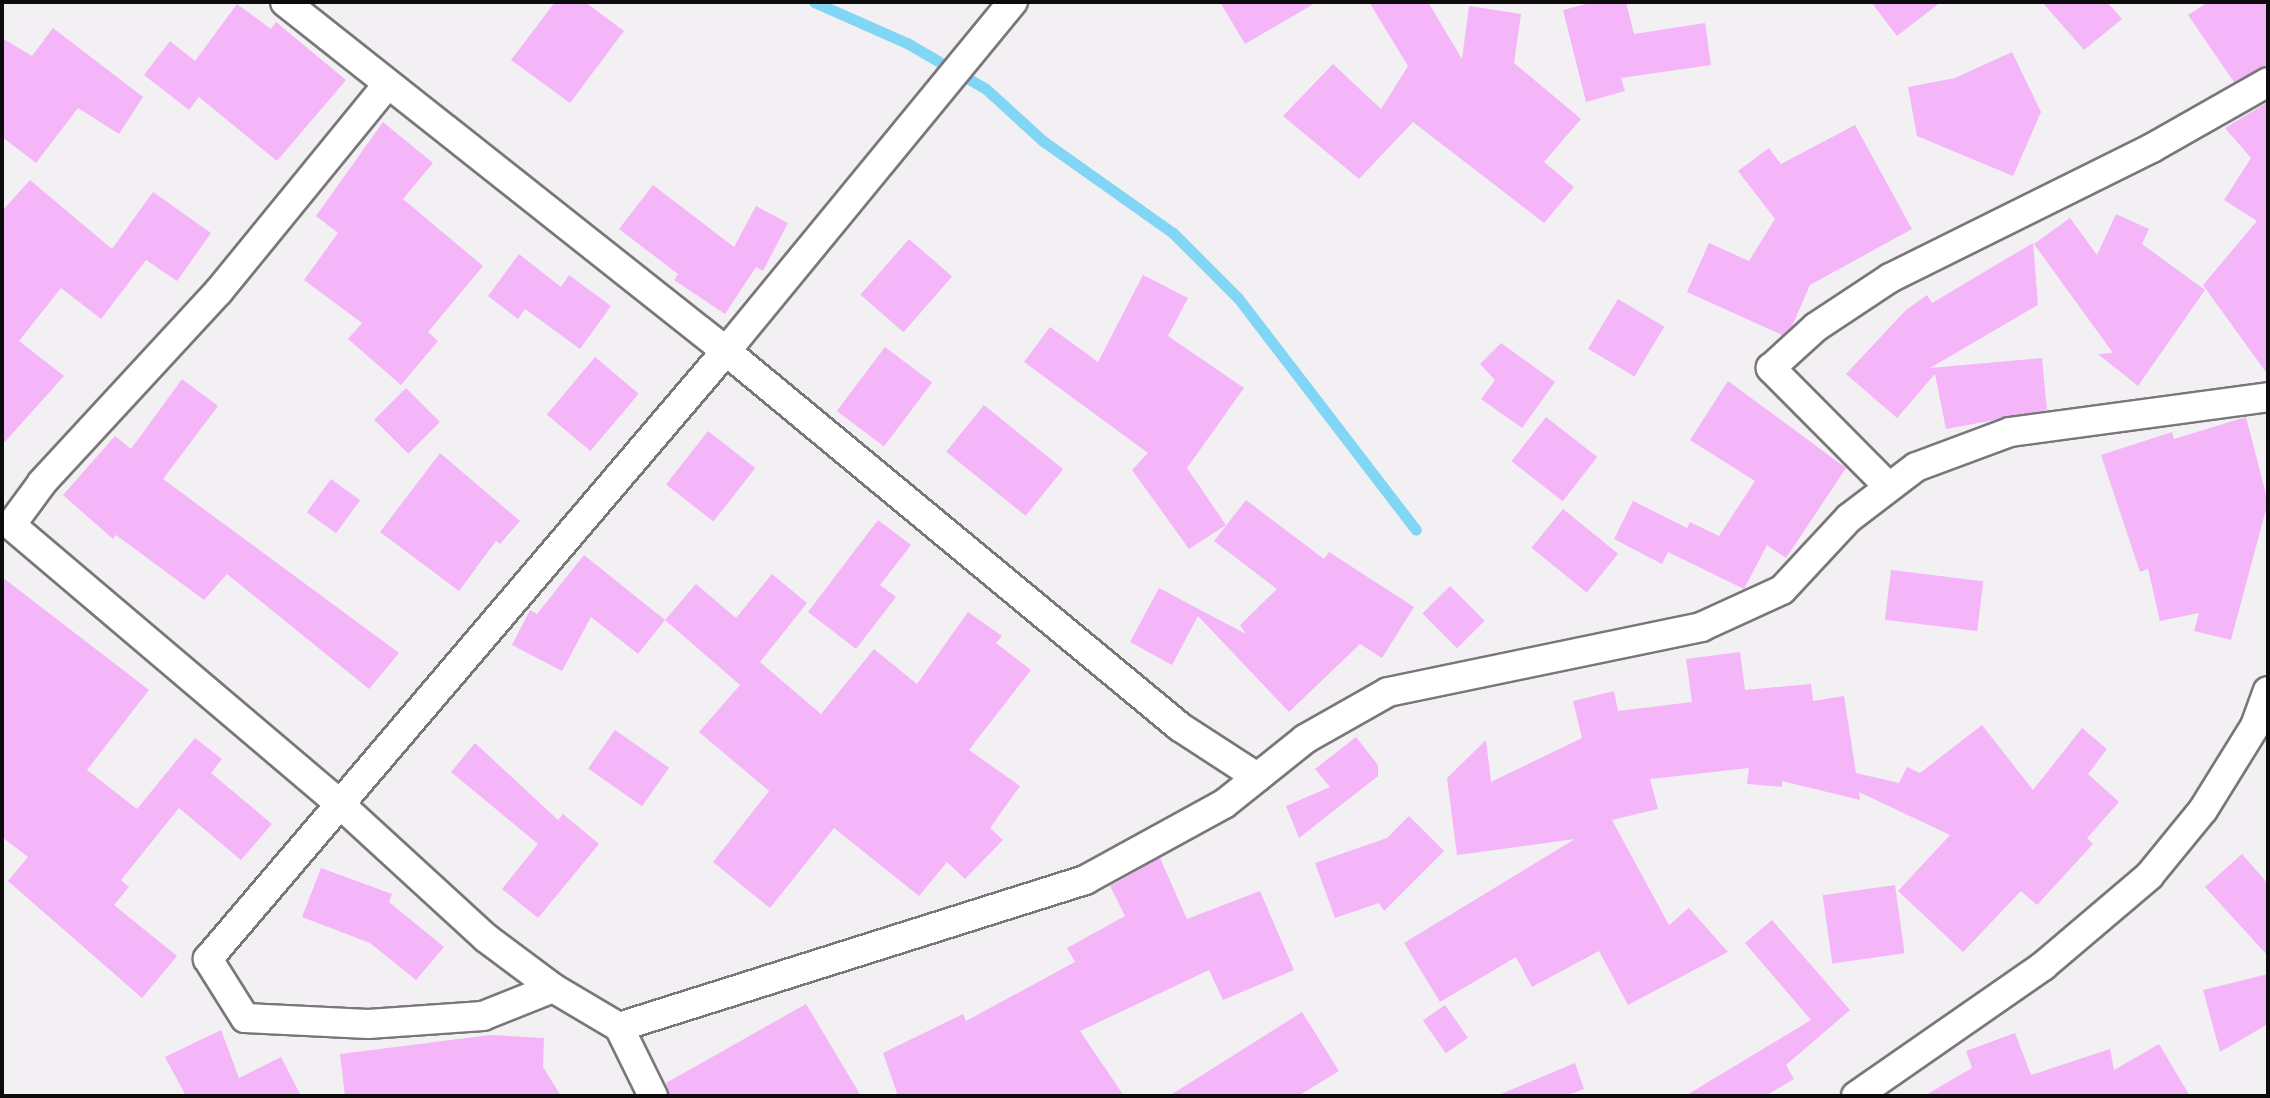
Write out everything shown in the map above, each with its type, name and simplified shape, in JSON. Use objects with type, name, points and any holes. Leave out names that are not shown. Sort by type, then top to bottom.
[{"type":"street","points":[[285,2],[726,351],[1180,727],[1257,777]]},
{"type":"street","points":[[553,988],[483,1016],[368,1024],[245,1018],[208,959],[342,806],[726,351],[1013,2]]},
{"type":"street","points":[[1889,487],[1771,368],[1816,327],[1890,278],[2152,148],[2268,82]]},
{"type":"street","points":[[387,85],[218,292],[42,483],[11,525],[342,806],[486,938],[553,988],[619,1027],[653,1096]]},
{"type":"street","points":[[619,1027],[1085,880],[1224,804],[1305,739],[1388,692],[1701,627],[1782,590],[1849,518],[1916,467],[2010,432],[2268,397]]},
{"type":"street","points":[[1856,1096],[2043,966],[2149,876],[2203,810],[2255,726],[2268,691]]},
{"type":"building","points":[[555,2],[585,2],[624,31],[570,103],[511,60]]},
{"type":"building","points":[[1220,2],[1317,2],[1245,44]]},
{"type":"building","points":[[1369,2],[1428,2],[1462,59],[1469,6],[1521,14],[1514,63],[1581,119],[1544,162],[1574,187],[1544,223],[1413,122],[1359,179],[1283,116],[1333,64],[1381,109],[1408,66]]},
{"type":"building","points":[[1594,2],[1626,2],[1634,34],[1705,23],[1711,65],[1621,78],[1625,91],[1586,102],[1563,10]]},
{"type":"building","points":[[1871,2],[1941,2],[1897,36]]},
{"type":"building","points":[[2042,2],[2107,2],[2122,19],[2084,50]]},
{"type":"building","points":[[2208,2],[2268,2],[2268,65],[2234,82],[2188,15]]},
{"type":"building","points":[[237,4],[271,29],[276,22],[346,80],[277,161],[199,97],[189,110],[144,75],[170,41],[195,61]]},
{"type":"building","points":[[53,28],[143,97],[119,134],[78,108],[36,163],[2,137],[2,38],[32,56]]},
{"type":"building","points":[[2012,52],[2041,112],[2013,176],[1917,136],[1908,87],[1955,78]]},
{"type":"building","points":[[2268,102],[2268,375],[2203,285],[2257,221],[2224,200],[2251,158],[2225,128]]},
{"type":"building","points":[[383,122],[433,163],[403,199],[483,266],[428,332],[438,341],[401,385],[348,339],[362,323],[304,280],[338,233],[316,216]]},
{"type":"building","points":[[1855,125],[1912,229],[1810,285],[1792,326],[1782,335],[1687,292],[1709,243],[1749,261],[1775,219],[1738,171],[1769,148],[1781,164]]},
{"type":"building","points":[[30,180],[112,249],[153,192],[211,233],[177,281],[146,260],[101,319],[61,288],[19,341],[64,376],[2,445],[2,211]]},
{"type":"building","points":[[653,185],[734,247],[756,206],[788,223],[763,271],[756,267],[725,314],[674,280],[678,274],[619,229]]},
{"type":"building","points":[[2116,214],[2149,229],[2142,244],[2205,290],[2138,386],[2098,354],[2113,353],[2034,244],[2070,218],[2097,255]]},
{"type":"building","points":[[909,239],[952,276],[903,332],[860,295]]},
{"type":"building","points":[[2033,243],[2038,305],[1930,368],[2042,358],[2047,410],[1946,429],[1935,374],[1897,418],[1846,374],[1906,310],[1927,295],[1932,303]]},
{"type":"building","points":[[519,254],[561,287],[569,275],[611,306],[580,349],[525,309],[518,319],[488,296]]},
{"type":"building","points":[[1143,275],[1188,298],[1168,336],[1244,388],[1187,468],[1226,525],[1189,549],[1132,470],[1148,453],[1024,362],[1050,327],[1098,362]]},
{"type":"building","points":[[1618,299],[1664,327],[1634,377],[1588,349]]},
{"type":"building","points":[[1501,343],[1555,382],[1522,428],[1481,399],[1495,380],[1480,364]]},
{"type":"building","points":[[885,347],[932,383],[884,446],[837,411]]},
{"type":"building","points":[[595,357],[639,394],[590,451],[547,414]]},
{"type":"building","points":[[182,379],[218,406],[163,479],[399,653],[369,689],[227,574],[204,600],[116,535],[113,539],[63,495],[115,436],[131,449]]},
{"type":"building","points":[[1728,381],[1846,468],[1786,558],[1767,545],[1744,589],[1668,552],[1662,564],[1614,539],[1633,501],[1687,528],[1690,522],[1719,536],[1755,481],[1690,440]]},
{"type":"building","points":[[406,388],[440,422],[408,454],[374,420]]},
{"type":"building","points":[[984,405],[1063,469],[1026,516],[946,452]]},
{"type":"building","points":[[1546,417],[1597,457],[1563,501],[1512,461]]},
{"type":"building","points":[[2246,417],[2268,502],[2231,640],[2194,631],[2199,613],[2160,621],[2148,569],[2140,572],[2101,455],[2172,432],[2174,439]]},
{"type":"building","points":[[708,431],[755,468],[713,522],[666,485]]},
{"type":"building","points":[[440,453],[520,521],[500,544],[496,541],[459,591],[380,532]]},
{"type":"building","points":[[331,479],[360,500],[336,533],[307,512]]},
{"type":"building","points":[[1246,500],[1324,559],[1329,552],[1414,607],[1382,658],[1360,644],[1289,712],[1198,616],[1172,665],[1130,642],[1159,588],[1246,634],[1240,625],[1277,589],[1214,541]]},
{"type":"building","points":[[1563,509],[1618,554],[1587,593],[1532,548]]},
{"type":"building","points":[[878,520],[911,545],[880,585],[896,597],[856,649],[808,612]]},
{"type":"building","points":[[584,555],[665,620],[638,654],[591,617],[562,671],[512,645],[530,610],[537,614]]},
{"type":"building","points":[[1891,570],[1983,581],[1977,631],[1885,620]]},
{"type":"building","points":[[772,574],[807,603],[760,662],[821,714],[874,649],[917,684],[968,612],[1002,636],[996,643],[1031,670],[969,750],[1020,786],[990,828],[1003,840],[965,879],[947,862],[919,896],[834,828],[770,908],[713,862],[769,791],[699,732],[740,685],[665,620],[696,584],[736,618]]},
{"type":"building","points":[[2,577],[149,690],[87,770],[137,809],[195,738],[222,759],[211,773],[272,824],[241,860],[179,808],[121,880],[129,887],[114,905],[177,956],[142,998],[8,881],[28,857],[2,837]]},
{"type":"building","points":[[1450,586],[1485,621],[1457,648],[1422,614]]},
{"type":"building","points":[[1740,652],[1745,690],[1811,684],[1813,701],[1844,696],[1856,773],[1899,783],[1907,767],[1920,773],[1982,725],[2033,790],[2082,728],[2107,749],[2088,774],[2119,802],[2087,838],[2093,844],[2037,905],[2021,891],[1963,952],[1898,891],[1950,835],[1859,792],[1860,800],[1782,781],[1782,787],[1747,784],[1749,768],[1650,779],[1658,809],[1612,820],[1669,925],[1689,908],[1728,952],[1628,1005],[1599,951],[1532,987],[1516,957],[1440,1002],[1404,943],[1575,839],[1457,855],[1447,778],[1486,740],[1491,782],[1582,738],[1573,701],[1614,691],[1618,711],[1692,702],[1686,659]]},
{"type":"building","points":[[615,730],[669,768],[642,806],[588,769]]},
{"type":"building","points":[[1356,737],[1378,765],[1378,776],[1299,838],[1286,806],[1330,787],[1315,769]]},
{"type":"building","points":[[475,743],[558,820],[563,814],[599,844],[538,918],[502,889],[538,844],[451,772]]},
{"type":"building","points":[[1409,816],[1444,851],[1384,911],[1379,903],[1335,918],[1315,863],[1387,838]]},
{"type":"building","points":[[2242,854],[2268,884],[2268,956],[2205,887]]},
{"type":"building","points":[[1160,858],[1187,919],[1260,891],[1294,970],[1223,1000],[1209,970],[1080,1031],[1124,1096],[898,1096],[883,1053],[963,1014],[966,1021],[1075,962],[1067,948],[1125,916],[1110,886]]},
{"type":"building","points":[[321,868],[392,894],[389,902],[444,947],[416,980],[370,943],[302,917]]},
{"type":"building","points":[[1895,885],[1905,953],[1832,963],[1823,895]]},
{"type":"building","points":[[1772,920],[1850,1010],[1786,1065],[1794,1079],[1765,1096],[1685,1096],[1811,1020],[1745,943]]},
{"type":"building","points":[[2268,974],[2268,1024],[2220,1052],[2203,990]]},
{"type":"building","points":[[806,1004],[861,1096],[670,1096],[666,1083]]},
{"type":"building","points":[[1445,1005],[1468,1038],[1446,1053],[1423,1020]]},
{"type":"building","points":[[1302,1012],[1339,1071],[1298,1096],[1169,1096]]},
{"type":"building","points":[[221,1030],[239,1078],[281,1057],[301,1096],[186,1096],[165,1057]]},
{"type":"building","points":[[2015,1033],[2031,1075],[2110,1049],[2114,1070],[2159,1044],[2190,1096],[1924,1096],[1972,1068],[1966,1051]]},
{"type":"building","points":[[490,1035],[544,1038],[543,1067],[561,1096],[345,1096],[340,1054]]},
{"type":"building","points":[[1575,1063],[1584,1089],[1565,1096],[1496,1096]]},
{"type":"waterway","points":[[814,2],[907,43],[986,89],[1043,141],[1173,233],[1238,298],[1416,530]]}]
